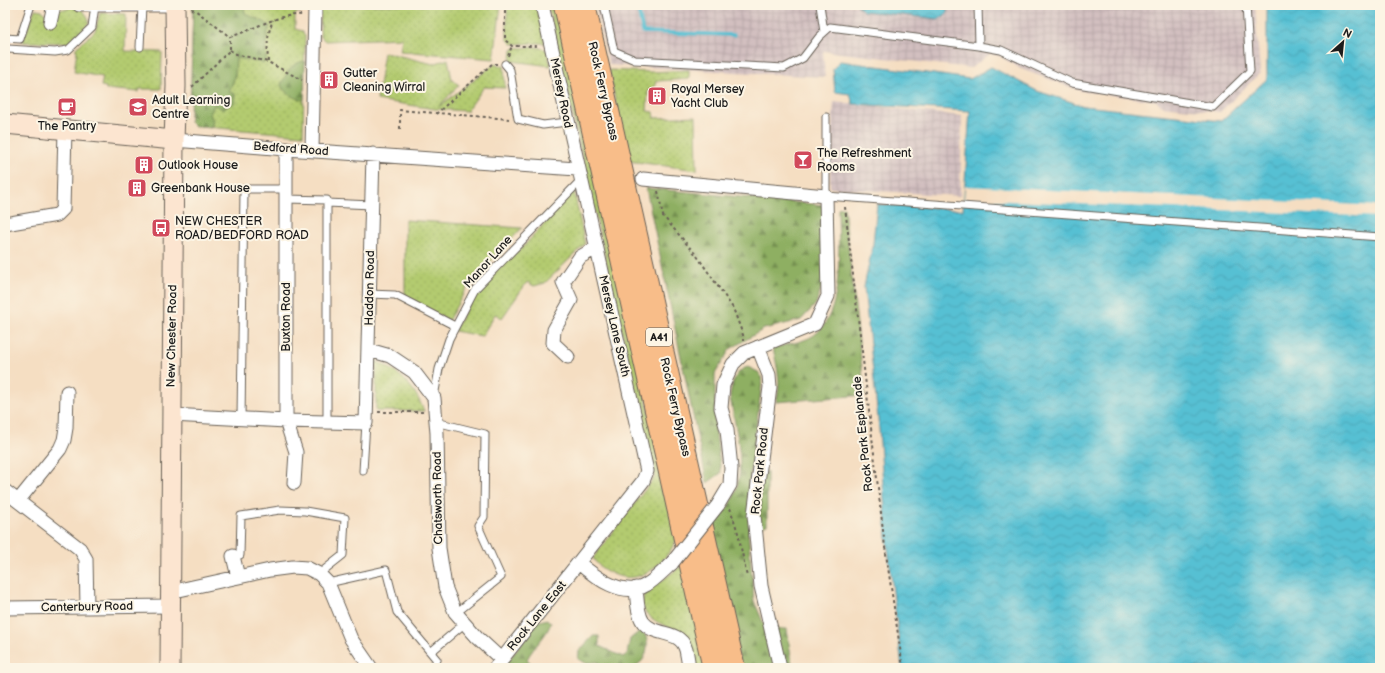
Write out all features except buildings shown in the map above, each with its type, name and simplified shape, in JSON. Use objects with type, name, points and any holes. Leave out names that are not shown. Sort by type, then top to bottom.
[{"type":"highway","name":"Rock Ferry Bypass","points":[[565,5],[714,668]]},
{"type":"highway","name":"Rock Ferry Bypass","points":[[584,5],[734,668]]},
{"type":"main road","name":"New Chester Road","points":[[170,668],[171,415],[176,86],[175,6]]},
{"type":"main road","name":"Bedford Road","points":[[5,124],[174,140]]},
{"type":"street","points":[[50,23],[54,5]]},
{"type":"street","points":[[79,5],[175,6]]},
{"type":"street","name":"Mersey Road","points":[[542,5],[579,175]]},
{"type":"street","points":[[312,150],[314,12]]},
{"type":"street","points":[[5,224],[57,215],[63,209],[65,130]]},
{"type":"street","name":"Bedford Road","points":[[174,140],[374,154],[579,175]]},
{"type":"street","name":"Buxton Road","points":[[286,149],[286,421],[296,452],[294,483]]},
{"type":"street","name":"Haddon Road","points":[[366,417],[374,154]]},
{"type":"street","name":"Mersey Lane South","points":[[579,175],[647,471]]},
{"type":"street","points":[[579,563],[598,579],[614,586],[626,589],[646,586],[672,563],[720,502],[730,485],[731,468],[727,430],[721,408],[723,385],[733,364],[744,353],[758,346],[815,324],[828,296],[826,196],[650,180]]},
{"type":"street","points":[[568,357],[553,343],[554,330],[571,300],[564,282],[580,257],[596,248]]},
{"type":"street","name":"Rock Park Road","points":[[758,346],[769,375],[770,387],[754,515],[761,586],[780,668]]},
{"type":"street","points":[[369,350],[390,356],[414,372],[434,398]]},
{"type":"street","points":[[18,501],[60,449],[64,440],[67,392]]},
{"type":"street","name":"Chatsworth Road","points":[[434,398],[436,417],[439,548],[445,587],[456,613],[499,664]]},
{"type":"street","points":[[171,415],[326,422],[366,417]]},
{"type":"street","name":"Rock Lane East","points":[[499,664],[643,481],[647,471]]},
{"type":"street","points":[[5,491],[80,549],[86,559],[88,607]]},
{"type":"street","points":[[233,556],[238,577]]},
{"type":"street","name":"Canterbury Road","points":[[5,608],[88,607],[170,599],[238,577],[293,567],[307,568],[324,578]]},
{"type":"street","points":[[324,578],[351,639],[371,668]]},
{"type":"street","points":[[636,588],[638,609],[644,622],[656,629],[683,640],[686,647],[688,668]]},
{"type":"lane","points":[[5,38],[20,39],[32,5]]},
{"type":"lane","points":[[604,5],[614,51],[635,60],[784,68],[803,58],[824,32],[830,27],[1001,50],[1072,83],[1213,107],[1250,71],[1246,5]]},
{"type":"lane","points":[[820,5],[824,32]]},
{"type":"lane","points":[[978,5],[979,46]]},
{"type":"lane","points":[[8,49],[55,52],[68,50],[92,27],[95,6]]},
{"type":"lane","points":[[140,48],[142,6]]},
{"type":"lane","points":[[505,64],[510,70],[518,118],[543,125],[567,122]]},
{"type":"lane","points":[[826,117],[826,196],[1380,237]]},
{"type":"lane","name":"Manor Lane","points":[[434,398],[439,369],[455,326],[475,289],[579,175]]},
{"type":"lane","points":[[242,419],[244,189],[327,200],[326,422]]},
{"type":"lane","points":[[327,203],[372,205]]},
{"type":"lane","points":[[369,294],[395,295],[455,326]]},
{"type":"lane","points":[[363,471],[366,417]]},
{"type":"lane","points":[[436,417],[485,434],[484,517],[478,526],[501,577],[456,613]]},
{"type":"lane","points":[[233,556],[240,555],[241,516],[280,510],[305,511],[345,518],[343,555],[324,578]]},
{"type":"lane","points":[[324,578],[386,570],[397,612],[432,651],[437,660],[431,668]]},
{"type":"lane","points":[[432,651],[465,623]]},
{"type":"path","points":[[505,5],[505,40],[512,46],[550,46]]},
{"type":"path","points":[[175,6],[195,10],[230,37]]},
{"type":"path","points":[[230,37],[282,16],[314,12]]},
{"type":"path","points":[[268,62],[268,30],[274,20]]},
{"type":"path","points":[[176,86],[192,87],[230,50],[230,37]]},
{"type":"path","points":[[436,114],[492,64],[505,64],[512,46]]},
{"type":"path","points":[[230,50],[236,54],[268,62],[302,80],[314,80]]},
{"type":"path","points":[[400,129],[400,110],[436,114],[518,118]]},
{"type":"path","points":[[650,180],[663,216],[697,256],[733,308],[743,334],[744,353]]},
{"type":"path","name":"Rock Park Esplanade","points":[[844,198],[885,547],[903,668]]},
{"type":"path","points":[[366,417],[436,417]]},
{"type":"path","points":[[720,502],[731,510],[748,582]]},
{"type":"shaded area","points":[[595,5],[1255,5],[1260,73],[1220,112],[1162,106],[1157,101],[1081,91],[1021,69],[999,56],[990,54],[971,68],[823,51],[825,77],[609,65]]},
{"type":"shaded area","points":[[834,102],[962,116],[960,196],[830,188],[831,139]]},
{"type":"green space","points":[[69,5],[76,5],[83,11],[89,20],[89,23],[70,43],[22,42],[35,9],[42,10],[46,15],[63,9],[69,9]]},
{"type":"green space","points":[[193,5],[306,5],[302,11],[295,14],[295,29],[302,31],[305,36],[303,135],[194,126],[190,122]]},
{"type":"green space","points":[[193,5],[244,5],[245,13],[270,26],[266,42],[266,59],[263,63],[236,58],[235,76],[229,92],[235,94],[234,103],[223,109],[214,105],[210,114],[213,121],[211,128],[194,126],[190,122]]},
{"type":"green space","points":[[321,5],[501,5],[494,59],[400,51],[402,38],[325,41],[320,36]]},
{"type":"green space","points":[[507,5],[537,5],[545,43],[512,44],[507,39]]},
{"type":"green space","points":[[548,5],[559,5],[677,538],[666,556],[659,564],[642,575],[632,577],[622,577],[611,573],[601,567],[593,558],[655,477]]},
{"type":"green space","points":[[100,13],[126,14],[125,51],[162,52],[161,89],[139,89],[139,92],[106,89],[106,87],[101,86],[103,77],[74,72],[77,50],[75,49],[95,31]]},
{"type":"green space","points":[[538,47],[547,50],[551,66],[511,61],[512,50],[514,48]]},
{"type":"green space","points":[[384,52],[433,64],[448,59],[452,80],[459,85],[438,107],[495,64],[504,66],[505,88],[484,87],[467,111],[435,109],[377,100]]},
{"type":"green space","points":[[305,61],[304,100],[290,95],[282,88],[281,85],[292,66]]},
{"type":"green space","points":[[609,70],[651,72],[689,70],[689,79],[656,81],[654,90],[648,90],[647,111],[654,112],[655,118],[696,116],[697,170],[628,161]]},
{"type":"green space","points":[[646,188],[823,205],[824,279],[816,304],[801,320],[764,329],[730,349],[715,374],[715,426],[721,473],[707,483]]},
{"type":"green space","points":[[574,191],[585,244],[545,283],[534,286],[527,282],[502,318],[495,314],[482,336],[454,331],[477,290],[518,247],[521,249]]},
{"type":"green space","points":[[844,207],[865,395],[776,402],[779,382],[773,348],[797,342],[814,335],[827,321],[833,307],[839,256],[838,208]]},
{"type":"green space","points":[[405,220],[522,228],[469,284],[448,321],[405,296]]},
{"type":"green space","points":[[376,361],[393,370],[406,381],[416,394],[424,411],[376,411]]},
{"type":"green space","points":[[748,367],[760,373],[762,382],[749,483],[750,501],[758,478],[767,471],[767,525],[748,531],[754,601],[766,629],[787,629],[792,664],[795,668],[741,668],[711,529],[729,505],[738,484],[740,471],[739,446],[730,396],[733,382],[737,374]]},
{"type":"green space","points":[[684,564],[707,668],[691,668],[688,635],[657,622],[644,610],[642,602],[644,594]]},
{"type":"green space","points":[[547,619],[551,623],[549,628],[527,659],[537,668],[503,668],[537,622]]},
{"type":"green space","points":[[641,630],[646,636],[647,649],[644,658],[635,668],[601,668],[598,662],[586,663],[578,659],[579,651],[593,636],[599,636],[599,646],[623,657],[627,654],[630,639]]},
{"type":"water","points":[[857,5],[947,5],[947,14],[939,19],[863,11]]},
{"type":"water","points":[[1267,5],[1380,5],[1380,668],[902,668],[887,540],[879,428],[864,287],[873,244],[877,204],[963,210],[970,111],[853,104],[850,94],[835,92],[833,69],[840,61],[970,79],[991,67],[1037,91],[1084,106],[1221,121],[1267,79]]},
{"type":"pier","points":[[965,186],[1380,206],[1380,217],[964,199]]},
{"type":"waterway","points":[[637,5],[643,32],[734,35]]},
{"type":"place","name":"Gutter Cleaning Wirral","points":[[329,80]]},
{"type":"place","name":"Royal Mersey Yacht Club","points":[[657,96]]},
{"type":"place","name":"The Pantry","points":[[67,107]]},
{"type":"place","name":"Adult Learning Centre","points":[[138,107]]},
{"type":"place","name":"The Refreshment Rooms","points":[[803,160]]},
{"type":"place","name":"Outlook House","points":[[144,165]]},
{"type":"place","name":"Greenbank House","points":[[137,188]]},
{"type":"place","name":"NEW CHESTER ROAD/BEDFORD ROAD","points":[[161,228]]}]
